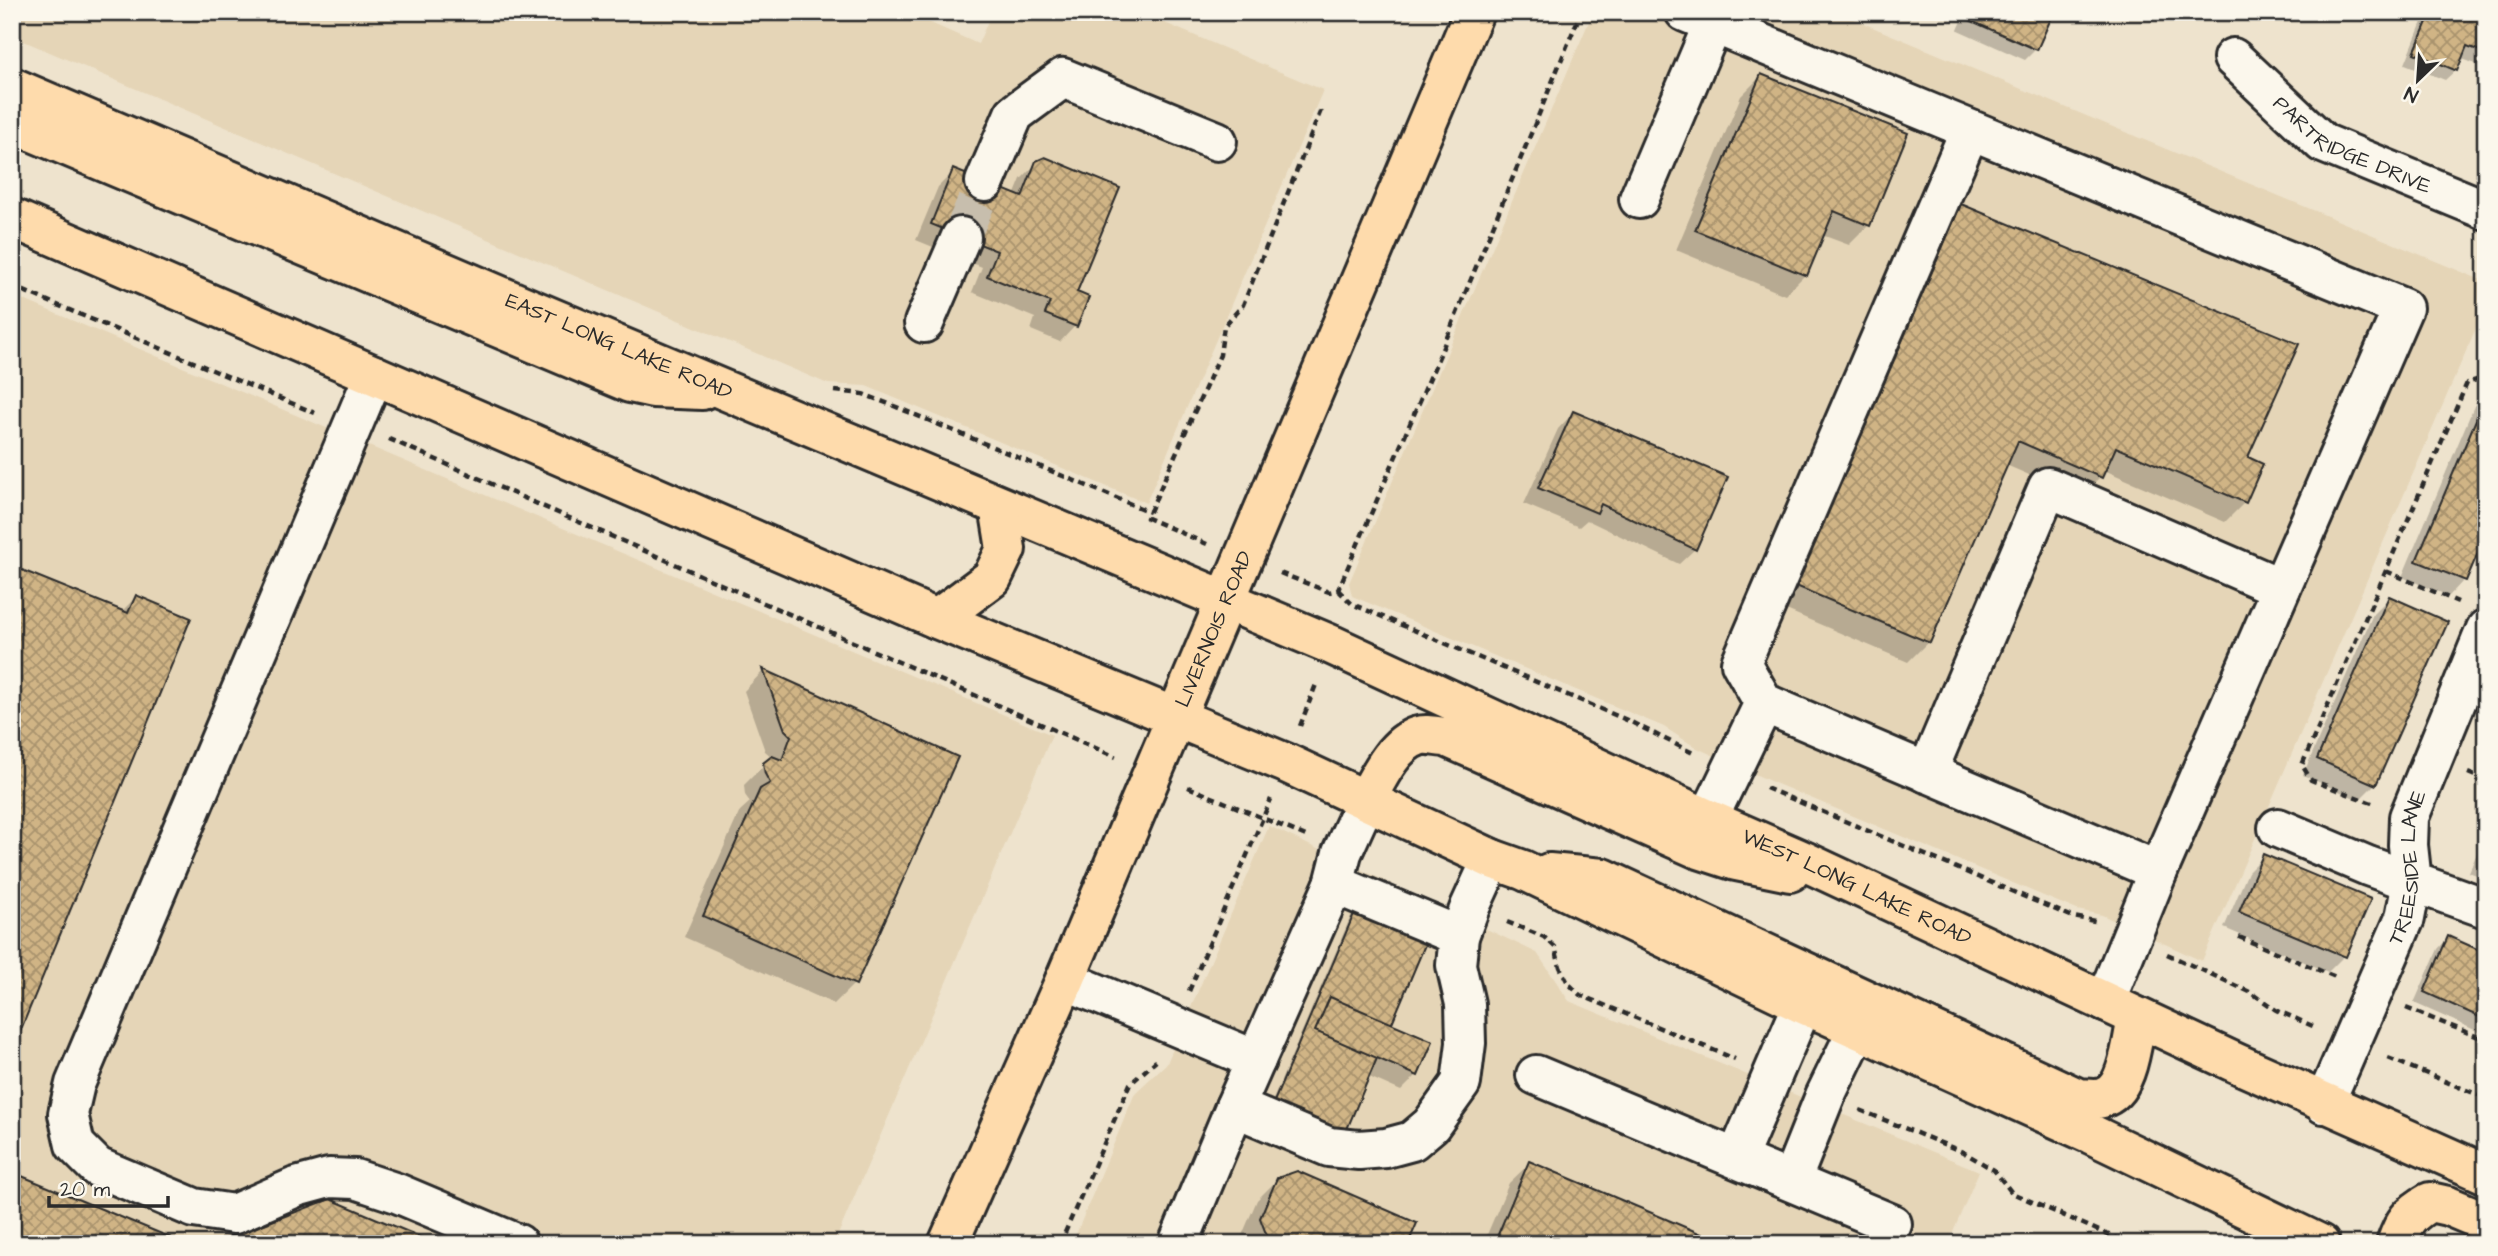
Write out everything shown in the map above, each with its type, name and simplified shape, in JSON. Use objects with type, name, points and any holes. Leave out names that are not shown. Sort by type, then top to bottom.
[{"type":"main road","name":"LIVERNOIS ROAD","points":[[948,1244],[1065,980],[1475,12]]},
{"type":"main road","name":"EAST LONG LAKE ROAD","points":[[12,87],[1226,601]]},
{"type":"main road","points":[[12,123],[630,383],[653,388],[729,391]]},
{"type":"main road","points":[[12,218],[937,619],[1177,717],[1366,800],[1803,1004],[2091,1134],[2320,1244]]},
{"type":"main road","points":[[937,619],[992,578],[1006,549],[999,506]]},
{"type":"main road","name":"WEST LONG LAKE ROAD","points":[[1226,601],[1453,699],[2324,1104],[2486,1174]]},
{"type":"main road","points":[[1366,800],[1384,768],[1400,748],[1419,735],[1446,737],[1696,848],[1736,861],[1858,886]]},
{"type":"main road","points":[[1508,865],[1602,878],[2078,1098],[2103,1098],[2119,1085],[2127,1066],[2121,1010]]},
{"type":"main road","points":[[2396,1244],[2401,1228],[2412,1212],[2430,1202],[2448,1206],[2486,1222]]},
{"type":"street","points":[[1639,199],[1699,18],[2403,308],[2158,871],[2121,1010]]},
{"type":"street","name":"PARTRIDGE DRIVE","points":[[2233,58],[2323,143],[2486,210]]},
{"type":"street","points":[[985,182],[1014,114],[1063,78],[1217,141]]},
{"type":"street","points":[[1970,130],[1741,663],[1763,703],[2158,871]]},
{"type":"street","points":[[924,323],[961,237]]},
{"type":"street","points":[[374,375],[75,1084],[68,1114],[75,1145],[97,1167],[194,1208],[234,1214],[296,1187],[329,1178],[355,1179],[397,1193],[518,1244]]},
{"type":"street","points":[[1927,773],[2048,487],[2281,588]]},
{"type":"street","name":"TREESIDE LANE","points":[[2324,1104],[2406,918],[2412,882],[2408,845],[2409,817],[2472,616]]},
{"type":"street","points":[[1708,819],[1763,703]]},
{"type":"street","points":[[1178,1244],[1235,1107],[1334,884],[1342,853],[1366,800]]},
{"type":"street","points":[[2278,828],[2412,882],[2486,908]]},
{"type":"street","points":[[1235,1107],[1329,1147],[1359,1150],[1386,1148],[1412,1141],[1431,1125],[1461,1083],[1466,1043],[1465,1004],[1456,965],[1460,936],[1470,907],[1508,865]]},
{"type":"street","points":[[1334,884],[1460,936]]},
{"type":"street","points":[[1065,980],[1256,1060]]},
{"type":"street","points":[[1737,1158],[1803,1004]]},
{"type":"street","points":[[1791,1181],[1825,1096],[1858,1028]]},
{"type":"street","points":[[1536,1075],[1892,1224],[1884,1244]]},
{"type":"path","points":[[1338,590],[1461,305],[1581,12]]},
{"type":"path","points":[[1147,518],[1220,355],[1224,327],[1243,305],[1321,110]]},
{"type":"path","points":[[12,286],[307,410],[412,449],[1070,738]]},
{"type":"path","points":[[2373,803],[2311,780],[2302,765],[2467,383],[2486,377]]},
{"type":"path","points":[[863,394],[1150,512]]},
{"type":"path","points":[[2386,571],[2472,616]]},
{"type":"path","points":[[1329,592],[1338,590]]},
{"type":"path","points":[[1338,590],[1352,604],[1629,721],[1699,756]]},
{"type":"path","points":[[1298,730],[1321,673]]},
{"type":"path","points":[[2461,770],[2486,780]]},
{"type":"path","points":[[1757,784],[2073,917],[2101,924]]},
{"type":"path","points":[[1185,1000],[1271,799]]},
{"type":"path","points":[[1241,809],[1309,838]]},
{"type":"path","points":[[1495,917],[1544,937],[1555,947],[1567,983],[1580,995],[1742,1062]]},
{"type":"path","points":[[2239,936],[2340,979]]},
{"type":"path","points":[[2163,953],[2252,993],[2276,1010],[2324,1031]]},
{"type":"path","points":[[2406,1008],[2486,1040]]},
{"type":"path","points":[[2385,1056],[2486,1098]]},
{"type":"path","points":[[1060,1244],[1130,1084],[1160,1058]]},
{"type":"path","points":[[1853,1107],[1963,1152],[1994,1170],[2012,1193],[2129,1244]]},
{"type":"shaded area","points":[[12,12],[906,12],[978,44],[992,12],[1139,12],[1323,90],[1146,503],[866,386],[828,384],[12,36]]},
{"type":"shaded area","points":[[1593,12],[1836,12],[2486,282],[2486,305],[2202,961],[2102,915],[2077,910],[1770,781],[1697,748],[1664,727],[1352,596],[1349,583]]},
{"type":"shaded area","points":[[12,295],[1052,735],[834,1244],[12,1244]]},
{"type":"shaded area","points":[[1269,826],[1537,953],[1569,1001],[1979,1171],[1948,1244],[1072,1244],[1135,1093],[1167,1063]]},
{"type":"building","points":[[1970,12],[2054,12],[2037,50],[1967,19]]},
{"type":"building","points":[[2431,12],[2486,12],[2486,53],[2467,46],[2457,71],[2414,53]]},
{"type":"building","points":[[1761,74],[1908,133],[1870,226],[1834,211],[1807,276],[1695,230]]},
{"type":"building","points":[[1045,157],[1120,188],[1077,292],[1089,297],[1077,327],[1045,314],[1050,302],[987,276],[997,251],[931,224],[953,169],[1022,197],[1036,161]]},
{"type":"building","points":[[1961,204],[2299,344],[2248,457],[2263,464],[2246,503],[2116,447],[2102,478],[2018,441],[1930,643],[1796,586]]},
{"type":"building","points":[[2486,396],[2486,534],[2466,581],[2416,561]]},
{"type":"building","points":[[1573,411],[1728,477],[1696,550],[1601,504],[1597,513],[1538,488]]},
{"type":"building","points":[[12,566],[128,613],[136,595],[191,618],[12,1051]]},
{"type":"building","points":[[2389,596],[2448,622],[2376,785],[2317,759]]},
{"type":"building","points":[[763,669],[958,757],[856,985],[703,916],[760,789],[770,783],[763,763],[772,756],[782,760],[791,736],[785,730]]},
{"type":"building","points":[[2263,854],[2371,899],[2346,957],[2239,912]]},
{"type":"building","points":[[1356,909],[1427,940],[1342,1141],[1270,1111]]},
{"type":"building","points":[[2448,936],[2486,953],[2486,1020],[2424,992]]},
{"type":"building","points":[[1330,997],[1433,1041],[1418,1076],[1315,1031]]},
{"type":"building","points":[[1529,1161],[1725,1244],[1494,1244]]},
{"type":"building","points":[[1297,1171],[1417,1223],[1408,1244],[1270,1244],[1260,1218],[1277,1178]]},
{"type":"building","points":[[12,1172],[186,1244],[12,1244]]},
{"type":"building","points":[[330,1199],[437,1244],[212,1244]]},
{"type":"tunnel","points":[[961,237],[985,182]]}]
